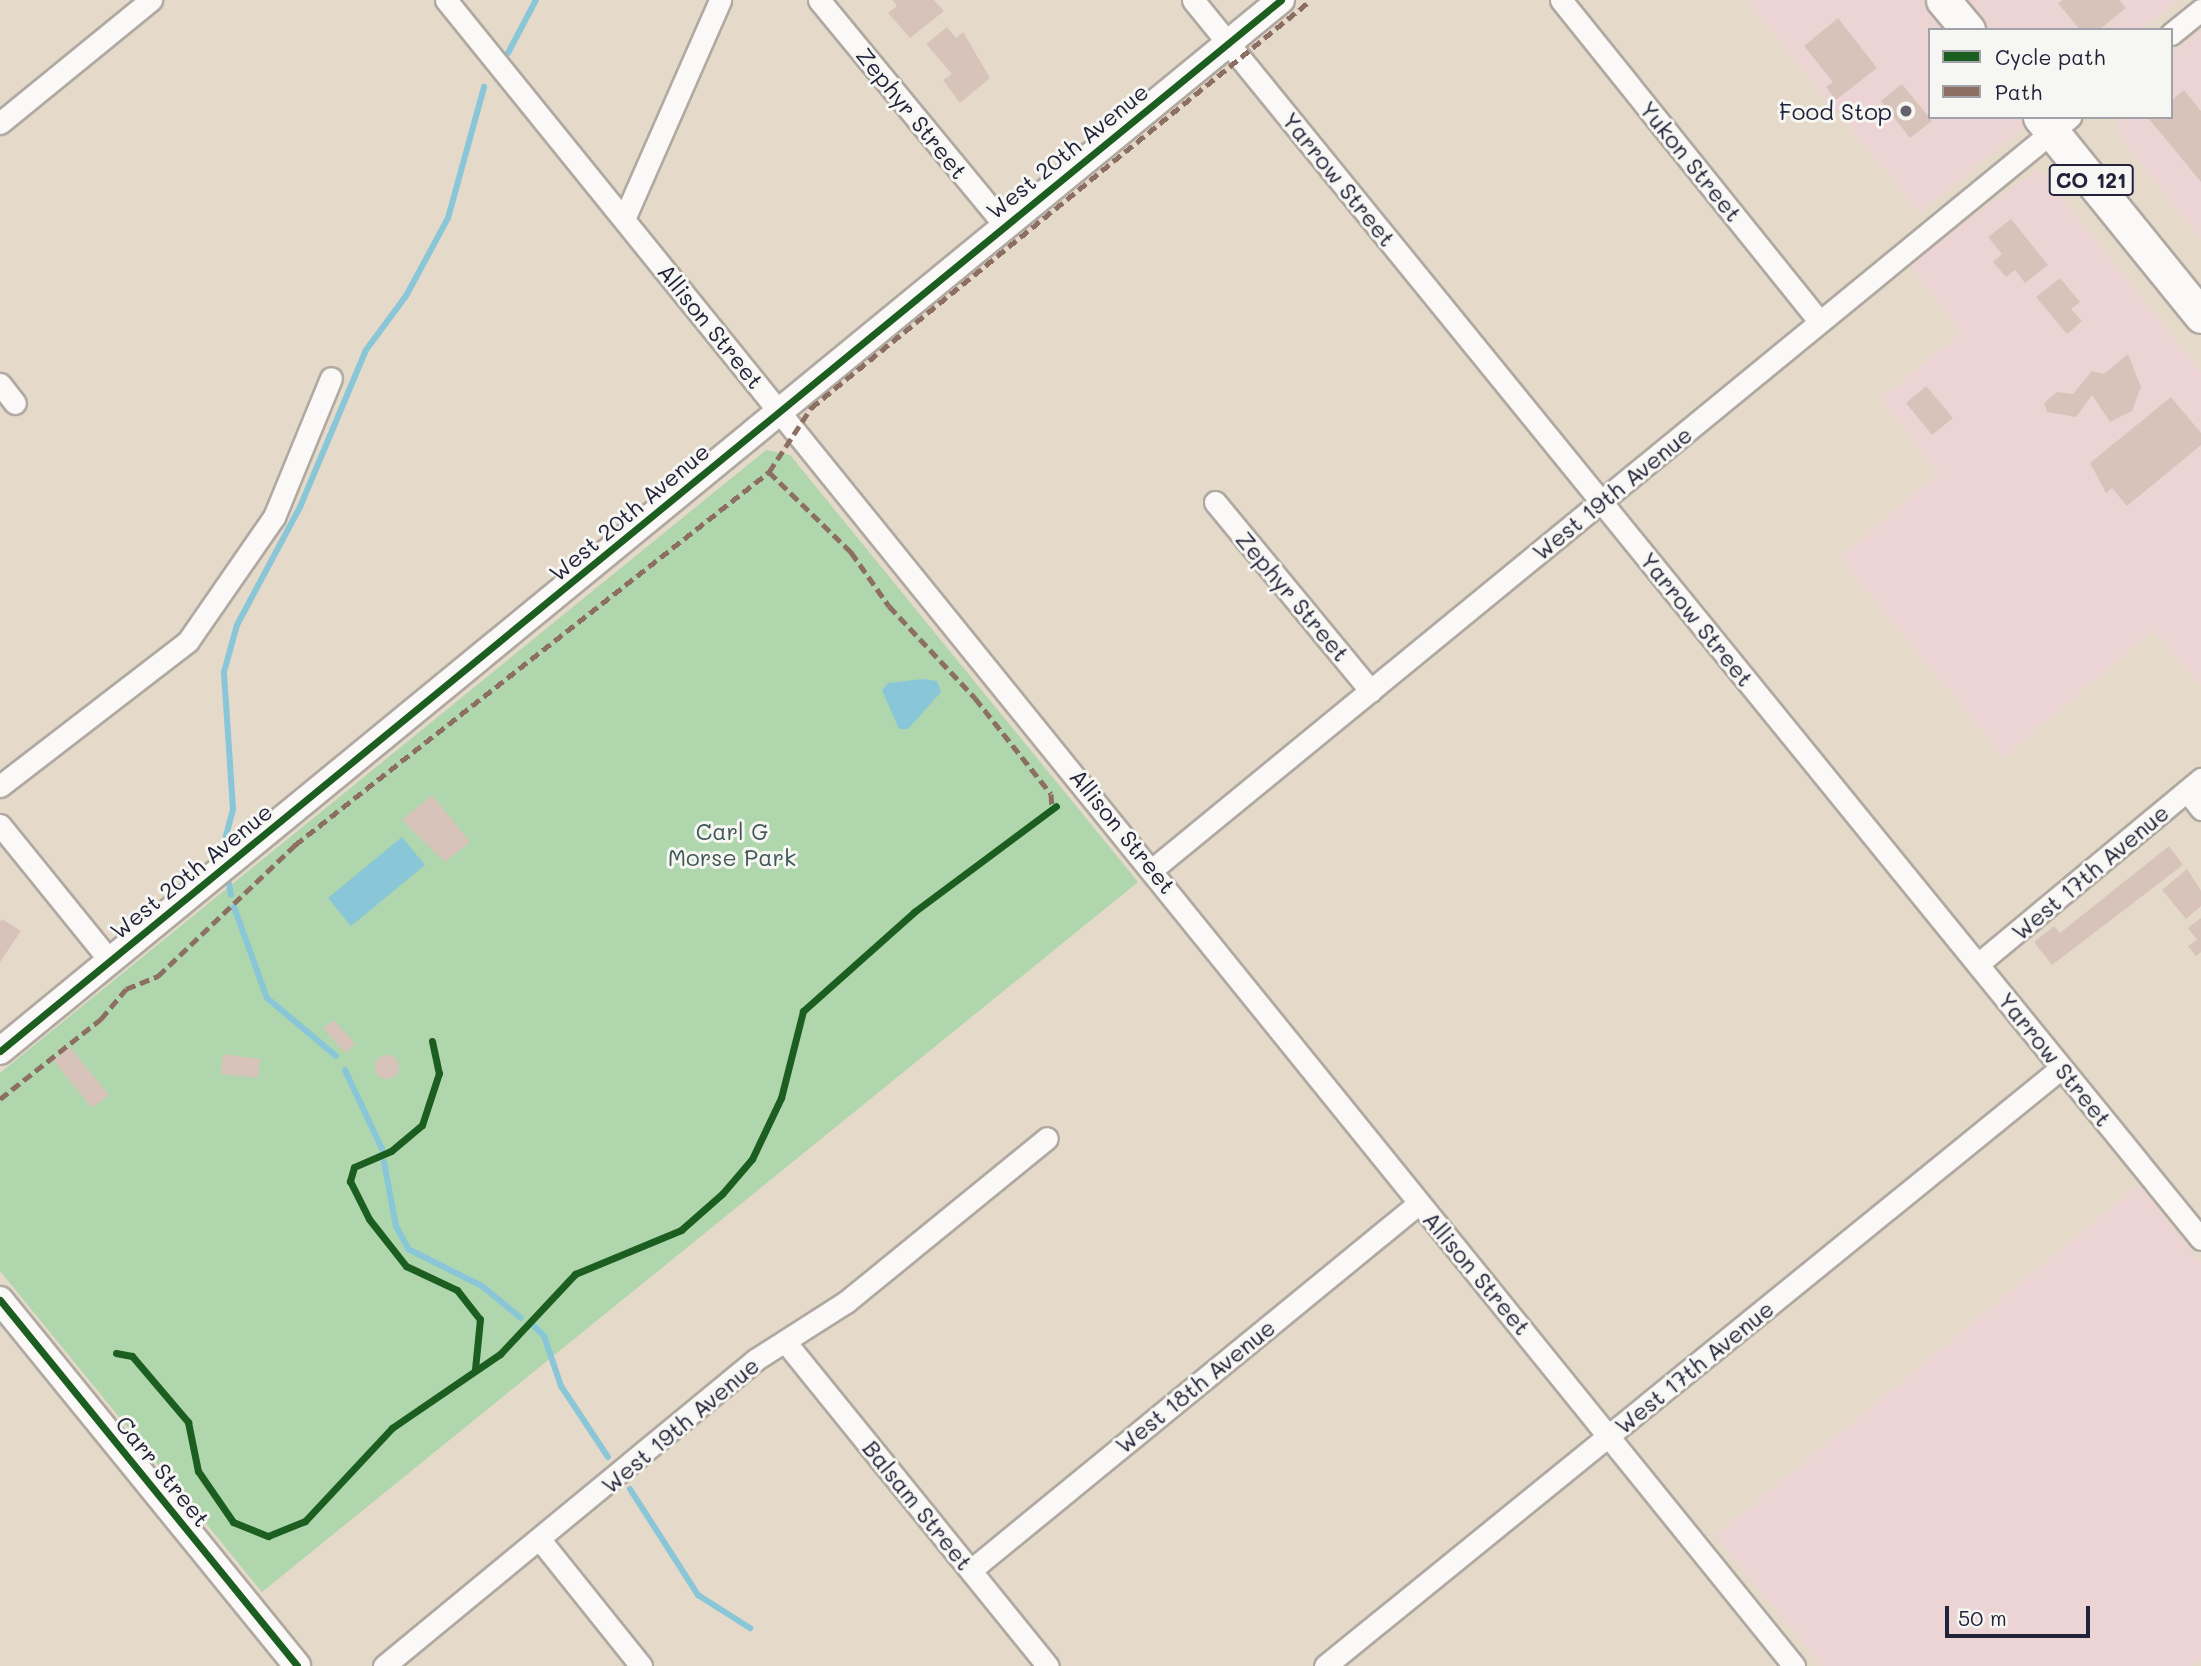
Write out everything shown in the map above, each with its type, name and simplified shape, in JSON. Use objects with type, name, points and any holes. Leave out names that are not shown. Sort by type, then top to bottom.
[{"type":"main road","points":[[1943,0],[1966,28]]},
{"type":"main road","name":"CO 121","points":[[2054,122],[2201,316]]},
{"type":"street","name":"Allison Street","points":[[446,0],[1154,869],[1419,1203],[1611,1434],[1790,1665]]},
{"type":"street","points":[[624,219],[720,0]]},
{"type":"street","name":"Zephyr Street","points":[[819,0],[1006,227]]},
{"type":"street","name":"Yarrow Street","points":[[1193,0],[2201,1238]]},
{"type":"street","name":"West 20th Avenue","points":[[0,1051],[1281,0]]},
{"type":"street","name":"Yukon Street","points":[[1561,0],[1820,322]]},
{"type":"street","points":[[0,123],[145,2]]},
{"type":"street","points":[[2173,32],[2201,10]]},
{"type":"street","name":"West 19th Avenue","points":[[1154,869],[1820,322],[2054,122]]},
{"type":"street","points":[[0,786],[188,641],[274,517],[331,378]]},
{"type":"street","points":[[0,384],[15,403]]},
{"type":"street","name":"Zephyr Street","points":[[1215,502],[1371,691]]},
{"type":"street","points":[[2194,785],[2201,808]]},
{"type":"street","name":"West 17th Avenue","points":[[1978,964],[2194,785]]},
{"type":"street","points":[[0,825],[110,961]]},
{"type":"street","name":"West 17th Avenue","points":[[1325,1666],[2062,1068]]},
{"type":"street","name":"West 19th Avenue","points":[[384,1666],[541,1541],[755,1360],[787,1344],[1047,1138]]},
{"type":"street","name":"West 18th Avenue","points":[[971,1570],[1419,1203]]},
{"type":"street","name":"Carr Street","points":[[0,1300],[296,1666]]},
{"type":"street","name":"Balsam Street","points":[[787,1344],[1048,1666]]},
{"type":"street","points":[[541,1541],[642,1666]]},
{"type":"shaded area","points":[[1746,0],[2178,0],[2144,28],[1928,28],[1928,119],[2034,119],[1920,213]]},
{"type":"shaded area","points":[[2201,30],[2201,240],[2117,133],[2117,119],[2173,119],[2173,52]]},
{"type":"shaded area","points":[[2038,169],[2201,372],[2201,686],[2154,630],[2004,757],[1840,558],[1938,473],[1881,398],[1962,332],[1908,263]]},
{"type":"shaded area","points":[[2139,1185],[2201,1264],[2201,1659],[2192,1666],[1822,1666],[1715,1536]]},
{"type":"green space","name":"Carl G Morse Park","points":[[766,450],[790,455],[1138,882],[262,1592],[0,1271],[0,1073]]},
{"type":"water","points":[[923,679],[937,681],[941,692],[908,729],[899,729],[882,690],[888,683]]},
{"type":"water","points":[[402,837],[425,865],[351,926],[328,898]]},
{"type":"building","points":[[892,0],[934,0],[944,11],[910,38],[888,13],[897,6]]},
{"type":"building","points":[[2063,0],[2119,0],[2126,8],[2101,28],[2078,28],[2058,3]]},
{"type":"building","points":[[1838,18],[1877,68],[1836,100],[1826,87],[1833,82],[1804,46]]},
{"type":"building","points":[[947,27],[956,38],[963,32],[990,78],[960,103],[943,80],[952,74],[926,44]]},
{"type":"building","name":"Food Stop","points":[[1902,84],[1932,121],[1910,138],[1881,101]]},
{"type":"building","points":[[2184,90],[2201,111],[2201,182],[2149,119],[2173,119],[2173,99]]},
{"type":"building","points":[[2011,219],[2048,265],[2025,283],[2015,270],[2006,277],[1993,262],[2002,254],[1988,237]]},
{"type":"building","points":[[2060,278],[2080,302],[2071,309],[2082,321],[2067,334],[2036,297]]},
{"type":"building","points":[[2128,354],[2141,387],[2132,411],[2110,422],[2092,395],[2076,417],[2047,412],[2044,403],[2057,392],[2073,394],[2092,371],[2104,374]]},
{"type":"building","points":[[1926,386],[1953,418],[1932,435],[1906,403]]},
{"type":"building","points":[[2171,397],[2201,433],[2201,445],[2127,506],[2112,488],[2106,493],[2090,463]]},
{"type":"building","points":[[432,795],[470,842],[445,862],[402,820]]},
{"type":"building","points":[[2169,846],[2183,865],[2052,965],[2034,942],[2054,926],[2060,933]]},
{"type":"building","points":[[2187,869],[2201,891],[2201,906],[2186,919],[2162,890]]},
{"type":"building","points":[[2201,918],[2201,952],[2196,956],[2188,946],[2197,940],[2188,928]]},
{"type":"building","points":[[2,919],[21,931],[0,962],[0,922]]},
{"type":"building","points":[[334,1020],[355,1044],[345,1053],[323,1028]]},
{"type":"building","points":[[70,1047],[109,1095],[92,1108],[53,1060]]},
{"type":"building","points":[[223,1054],[260,1059],[258,1078],[221,1074]]},
{"type":"building","points":[[387,1055],[396,1058],[399,1067],[396,1076],[387,1079],[378,1076],[375,1067],[378,1058]]},
{"type":"waterway","points":[[508,53],[536,0]]},
{"type":"waterway","points":[[224,843],[233,809],[224,672],[237,625],[300,507],[366,350],[406,296],[448,218],[484,87]]},
{"type":"waterway","points":[[229,883],[231,895]]},
{"type":"waterway","points":[[234,907],[267,998],[336,1056]]},
{"type":"waterway","points":[[345,1070],[382,1149]]},
{"type":"waterway","points":[[384,1162],[396,1226],[408,1249],[482,1286],[521,1318]]},
{"type":"waterway","points":[[533,1325],[544,1336],[561,1386],[608,1457]]},
{"type":"waterway","points":[[630,1489],[698,1595],[750,1628]]},
{"type":"marked path","points":[[0,1099],[101,1019],[126,989],[158,976],[295,845],[769,472],[811,408],[1311,0]]},
{"type":"marked path","points":[[769,472],[851,552],[889,606],[975,698],[1051,794],[1052,809]]},
{"type":"cycle path","points":[[0,1051],[1281,0]]},
{"type":"cycle path","points":[[116,1353],[132,1356],[188,1422],[198,1471],[233,1522],[268,1536],[305,1521],[392,1428],[500,1354],[575,1274],[681,1230],[722,1194],[752,1159],[781,1098],[803,1011],[914,912],[1056,806]]},
{"type":"cycle path","points":[[432,1041],[439,1073],[422,1125],[391,1151],[354,1167],[350,1181],[369,1219],[406,1266],[457,1290],[480,1319],[475,1369]]},
{"type":"cycle path","points":[[0,1300],[297,1666]]},
{"type":"place","name":"Food Stop","points":[[1906,111]]}]
